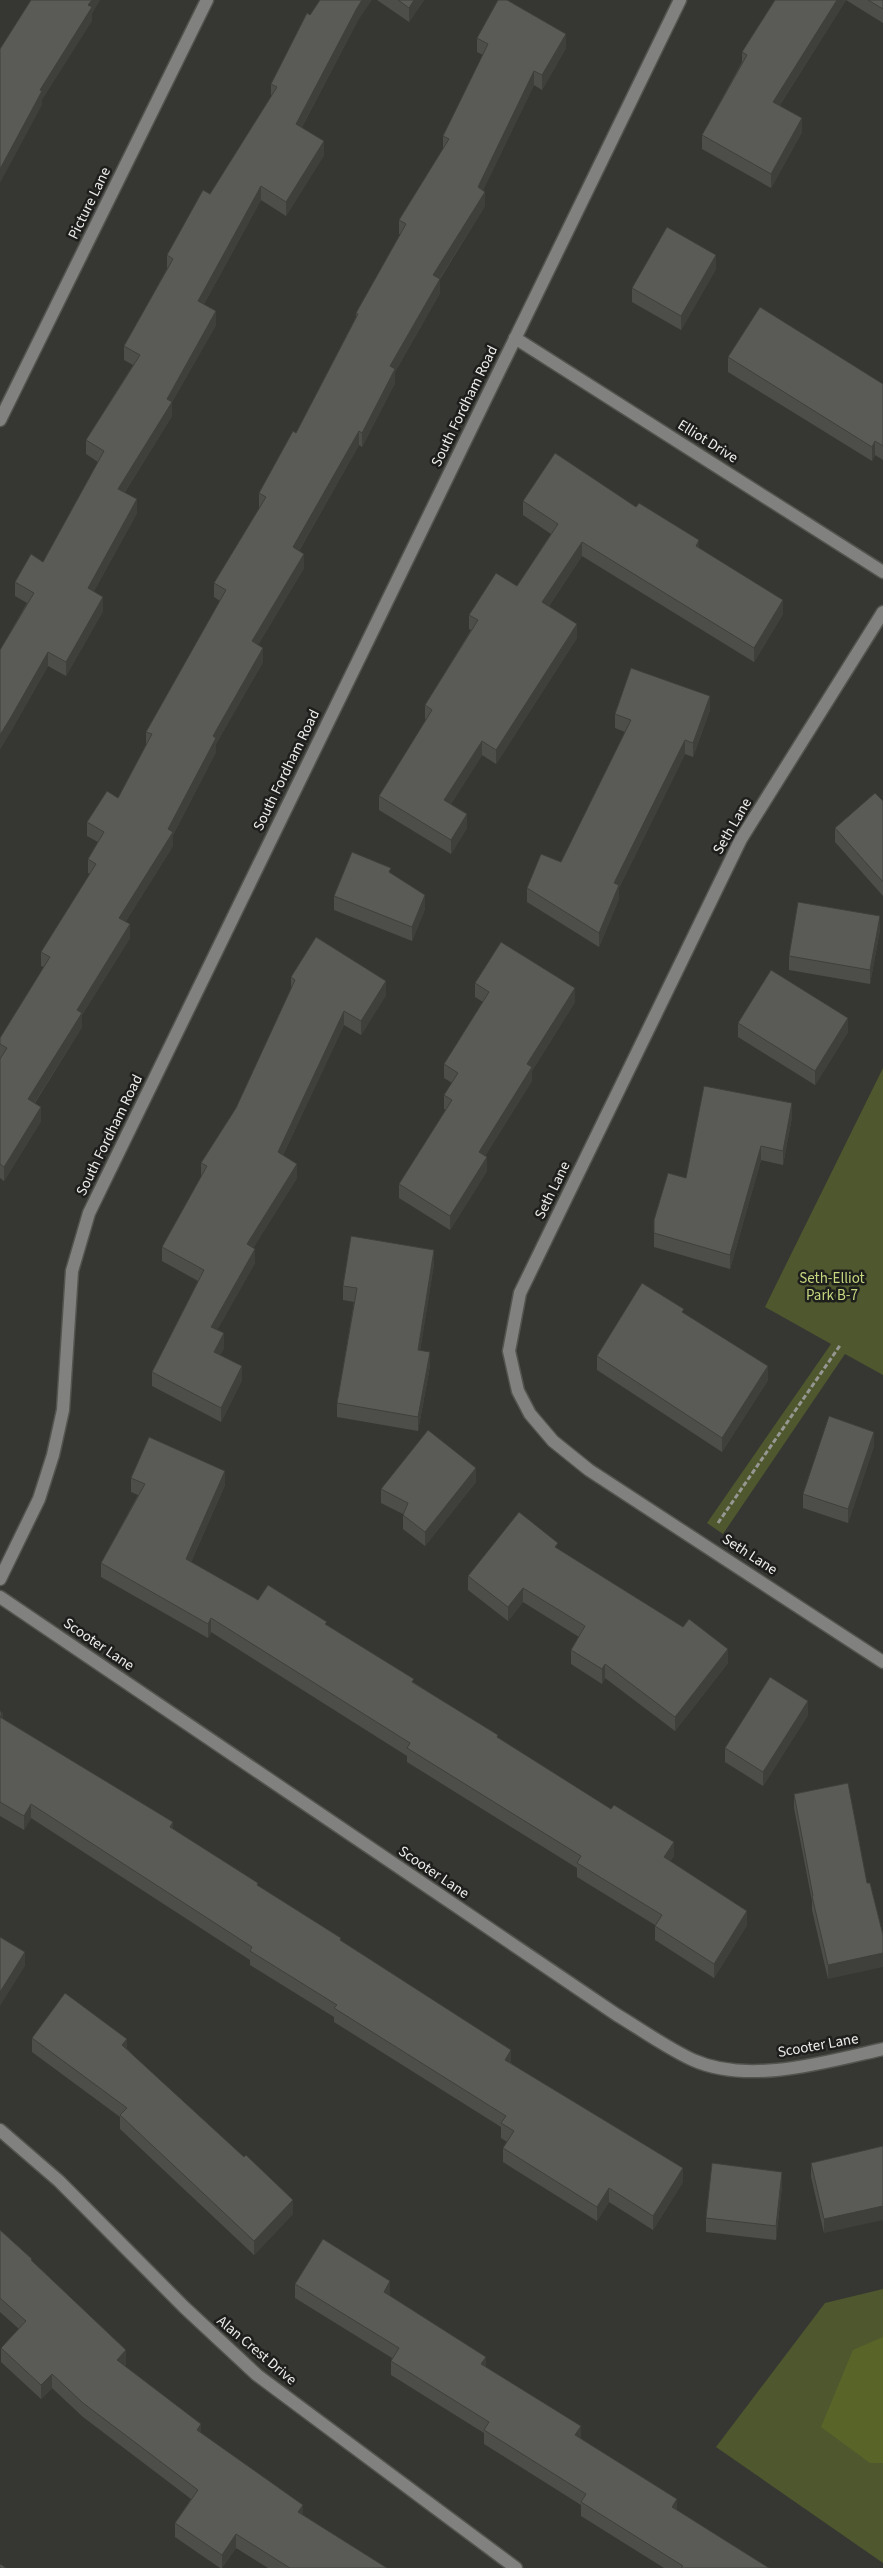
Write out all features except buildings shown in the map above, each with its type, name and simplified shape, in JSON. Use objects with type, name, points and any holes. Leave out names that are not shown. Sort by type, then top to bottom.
[{"type":"street","name":"Picture Lane","points":[[0,420],[207,0]]},
{"type":"street","name":"South Fordham Road","points":[[0,1579],[39,1499],[53,1455],[63,1410],[72,1271],[89,1213],[680,0]]},
{"type":"street","name":"Elliot Drive","points":[[515,338],[883,572]]},
{"type":"street","name":"Seth Lane","points":[[883,612],[741,839],[520,1293],[510,1351],[518,1391],[530,1414],[553,1441],[589,1470],[883,1662]]},
{"type":"street","name":"Scooter Lane","points":[[0,1597],[617,2016],[694,2060],[735,2070],[788,2070],[883,2049]]},
{"type":"street","name":"Alan Crest Drive","points":[[0,2130],[59,2181],[184,2307],[257,2375],[516,2568]]},
{"type":"path","points":[[704,1544],[841,1344]]},
{"type":"green space","name":"Seth-Elliot Park B-7","points":[[883,1068],[883,1375],[845,1354],[723,1534],[707,1523],[831,1344],[765,1307]]},
{"type":"green space","points":[[883,2289],[883,2563],[716,2447],[825,2303]]},
{"type":"shaded area","points":[[883,2337],[883,2463],[870,2463],[821,2427],[853,2350]]}]
